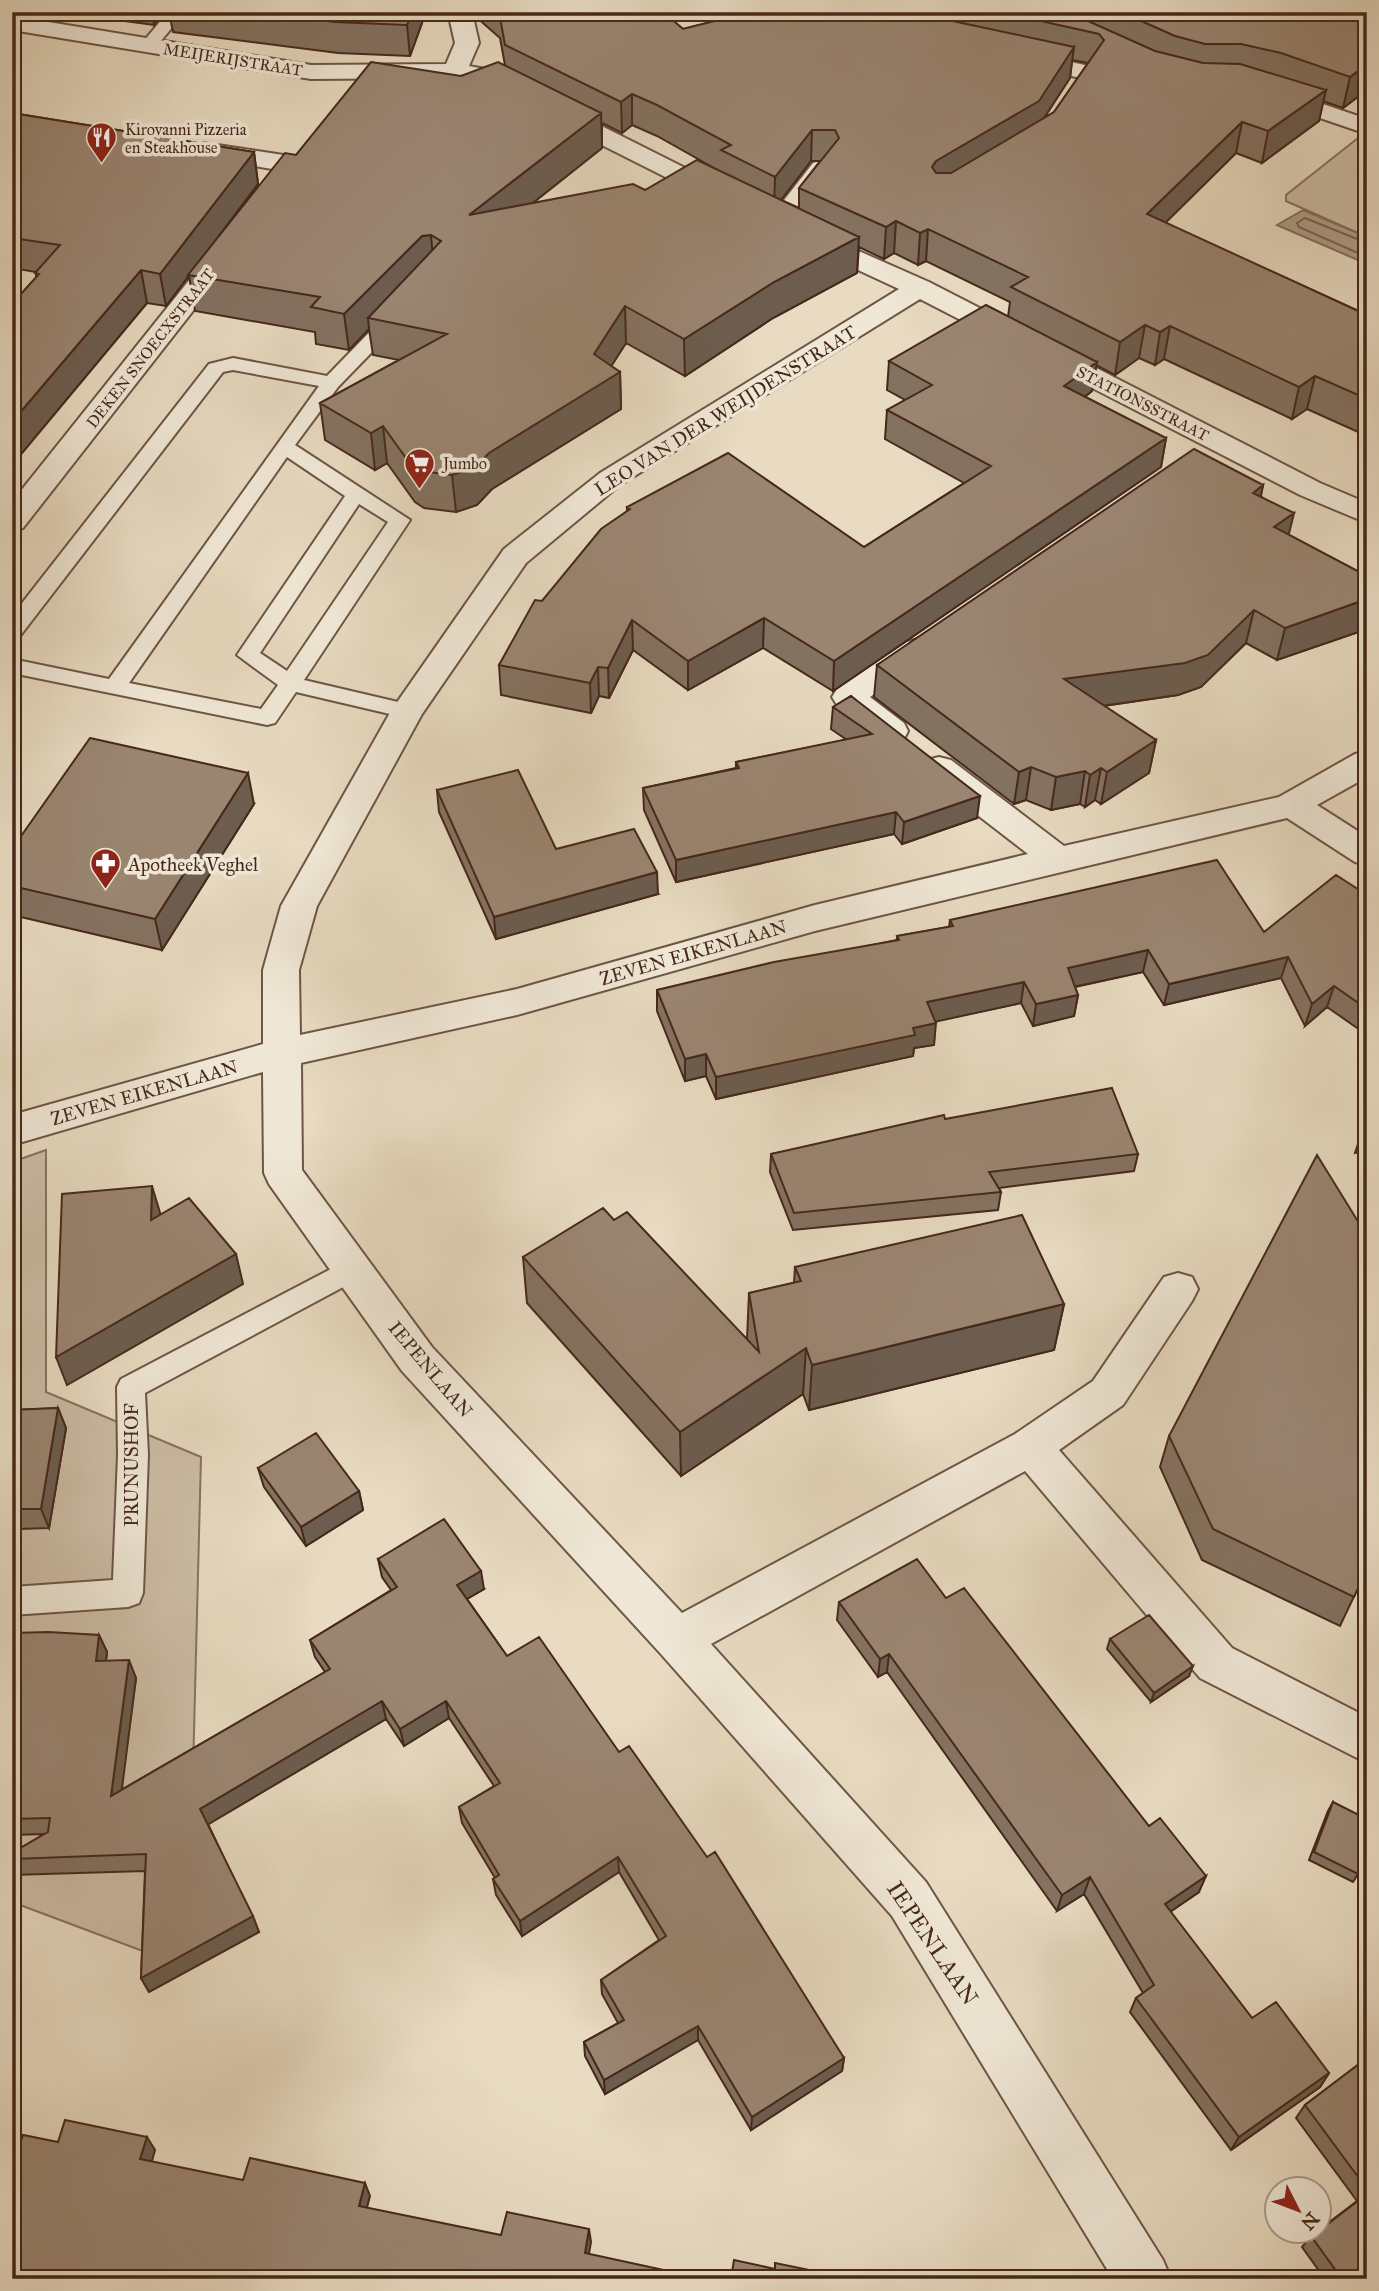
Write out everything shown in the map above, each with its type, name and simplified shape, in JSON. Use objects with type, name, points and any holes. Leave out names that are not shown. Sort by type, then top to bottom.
[{"type":"street","points":[[455,70],[467,43],[460,12]]},
{"type":"street","name":"MEIJERIJSTRAAT","points":[[16,28],[149,45],[312,72],[366,75],[455,70],[481,75],[656,163]]},
{"type":"street","points":[[992,52],[1082,77]]},
{"type":"street","points":[[349,94],[366,75]]},
{"type":"street","points":[[1245,87],[1367,127]]},
{"type":"street","points":[[184,147],[291,164]]},
{"type":"street","name":"STATIONSSTRAAT","points":[[656,163],[779,224],[919,288],[1209,450],[1367,514]]},
{"type":"street","points":[[779,224],[822,168]]},
{"type":"street","name":"DEKEN SNOECXSTRAAT","points":[[12,523],[240,232]]},
{"type":"street","name":"LEO VAN DER WEIJDENSTRAAT","points":[[282,1052],[281,970],[299,906],[407,711],[515,556],[610,479],[919,288]]},
{"type":"street","points":[[938,635],[848,697],[1058,859]]},
{"type":"street","name":"ZEVEN EIKENLAAN","points":[[12,1130],[282,1052],[517,1002],[815,918],[1058,859],[1244,819],[1291,805],[1367,762]]},
{"type":"street","points":[[1291,805],[1367,853]]},
{"type":"street","name":"IEPENLAAN","points":[[282,1052],[283,1173],[416,1359],[677,1639],[909,1899],[1144,2279]]},
{"type":"street","points":[[677,1639],[1030,1447],[1108,1393],[1178,1289]]},
{"type":"street","points":[[1030,1447],[1216,1663],[1367,1741]]},
{"type":"lane","points":[[149,45],[177,12]]},
{"type":"lane","points":[[115,687],[331,383],[405,307]]},
{"type":"lane","points":[[12,631],[216,368],[233,364],[331,383]]},
{"type":"lane","points":[[12,666],[267,718],[400,520],[284,446]]},
{"type":"lane","points":[[356,494],[248,654],[292,684],[407,711]]},
{"type":"lane","name":"PRUNUSHOF","points":[[12,1601],[128,1593],[134,1455],[131,1387],[352,1269]]},
{"type":"shaded area","points":[[1363,134],[1367,135],[1367,237],[1286,201],[1286,195]]},
{"type":"shaded area","points":[[46,1150],[46,1392],[201,1457],[188,1968],[12,1902],[12,1162]]},
{"type":"water","points":[[1303,210],[1367,237],[1367,264],[1277,225]]},
{"type":"building","points":[[256,12],[412,12],[407,25],[335,22]]},
{"type":"building","points":[[499,12],[663,12],[683,29],[751,12],[919,12],[1074,47],[1039,101],[936,161],[932,167],[936,173],[951,173],[1054,112],[1104,40],[1099,34],[1000,12],[1068,12],[1155,51],[1203,63],[1240,64],[1326,90],[1268,131],[1242,122],[1147,214],[1367,315],[1367,399],[1315,376],[1299,387],[1170,326],[1160,332],[1145,325],[1120,342],[1011,287],[1028,277],[928,229],[920,233],[896,221],[886,227],[799,188],[839,138],[835,130],[812,130],[775,177],[721,150],[731,145],[657,105],[632,94],[621,102],[505,45]]},
{"type":"building","points":[[1121,12],[1367,12],[1367,64],[1350,77],[1281,53],[1241,44],[1205,44],[1175,36]]},
{"type":"building","points":[[371,62],[461,76],[498,62],[601,113],[469,215],[633,184],[645,190],[697,160],[859,237],[774,282],[684,339],[625,306],[594,354],[620,372],[489,453],[474,468],[452,475],[421,471],[411,465],[383,426],[371,433],[320,403],[447,334],[368,318],[441,241],[431,235],[422,236],[344,314],[311,307],[320,297],[188,275],[285,153],[296,155]]},
{"type":"building","points":[[12,113],[254,152],[160,274],[141,270],[12,422],[12,304],[60,245],[12,238]]},
{"type":"building","points":[[986,305],[1097,362],[1064,386],[1166,438],[834,661],[764,618],[688,661],[632,620],[608,668],[598,667],[590,683],[499,665],[535,600],[542,601],[601,529],[630,509],[627,507],[728,453],[864,547],[991,466],[887,410],[932,385],[889,361]]},
{"type":"building","points":[[1194,449],[1263,485],[1253,493],[1294,513],[1274,527],[1367,576],[1367,599],[1285,628],[1254,610],[1208,655],[1185,663],[1064,679],[1156,740],[1107,772],[1101,768],[1090,775],[1085,771],[1056,777],[1031,767],[1019,772],[877,665]]},
{"type":"building","points":[[851,696],[980,796],[904,822],[896,812],[676,860],[643,788],[739,768],[736,762],[872,734],[833,707]]},
{"type":"building","points":[[90,738],[248,773],[155,919],[12,886],[12,849]]},
{"type":"building","points":[[518,770],[556,849],[634,829],[657,872],[494,917],[437,790]]},
{"type":"building","points":[[1217,860],[1264,932],[1336,875],[1367,895],[1367,1009],[1334,986],[1312,1004],[1288,957],[1169,984],[1148,950],[1068,968],[1078,995],[1036,1004],[1024,982],[927,1002],[936,1023],[913,1028],[915,1035],[716,1077],[706,1054],[685,1059],[657,990],[774,962],[899,940],[897,936],[953,926],[950,920]]},
{"type":"building","points":[[1112,1088],[1138,1154],[989,1172],[1001,1192],[794,1213],[771,1154],[944,1115],[945,1119]]},
{"type":"building","points":[[1317,1155],[1367,1236],[1367,1569],[1354,1597],[1213,1529],[1169,1436]]},
{"type":"building","points":[[152,1186],[151,1220],[189,1198],[236,1254],[56,1357],[62,1194]]},
{"type":"building","points":[[603,1208],[614,1220],[627,1212],[759,1352],[749,1293],[801,1281],[795,1267],[1022,1215],[1064,1304],[812,1365],[806,1348],[680,1432],[523,1257]]},
{"type":"building","points":[[58,1408],[41,1509],[12,1509],[12,1410]]},
{"type":"building","points":[[316,1433],[359,1491],[301,1527],[258,1468]]},
{"type":"building","points":[[444,1519],[481,1571],[457,1585],[507,1656],[539,1637],[619,1752],[629,1746],[707,1857],[715,1852],[844,2058],[752,2117],[698,2026],[604,2080],[584,2042],[624,2020],[601,1980],[666,1936],[618,1857],[520,1921],[493,1879],[499,1875],[459,1807],[500,1783],[446,1701],[400,1729],[382,1701],[200,1809],[253,1916],[141,1978],[146,1854],[12,1859],[12,1853],[48,1832],[50,1818],[12,1819],[12,1633],[99,1635],[96,1661],[129,1660],[111,1796],[330,1669],[310,1640],[397,1587],[378,1559]]},
{"type":"building","points":[[917,1559],[946,1598],[964,1588],[1149,1826],[1160,1818],[1206,1876],[1165,1904],[1252,2018],[1276,2002],[1329,2073],[1239,2137],[1136,1998],[1154,1985],[1090,1877],[1062,1895],[889,1654],[880,1659],[839,1602]]},
{"type":"building","points":[[1149,1615],[1193,1666],[1154,1693],[1110,1639]]},
{"type":"building","points":[[1333,1802],[1367,1819],[1367,1853],[1358,1874],[1314,1852]]},
{"type":"building","points":[[1367,2058],[1367,2189],[1305,2105]]},
{"type":"building","points":[[65,2120],[147,2137],[140,2159],[243,2180],[250,2158],[365,2183],[359,2206],[501,2235],[507,2212],[589,2229],[585,2253],[705,2279],[12,2279],[12,2166],[23,2135],[58,2142]]},
{"type":"building","points":[[1367,2194],[1367,2279],[1342,2279],[1318,2246],[1334,2246],[1334,2219]]},
{"type":"building","points":[[734,2260],[775,2269],[775,2263],[824,2273],[824,2279],[731,2279]]},
{"type":"place","name":"Kirovanni Pizzeria en Steakhouse","points":[[102,165]]},
{"type":"place","name":"Jumbo","points":[[420,490]]},
{"type":"place","name":"Apotheek Veghel","points":[[105,891]]}]
